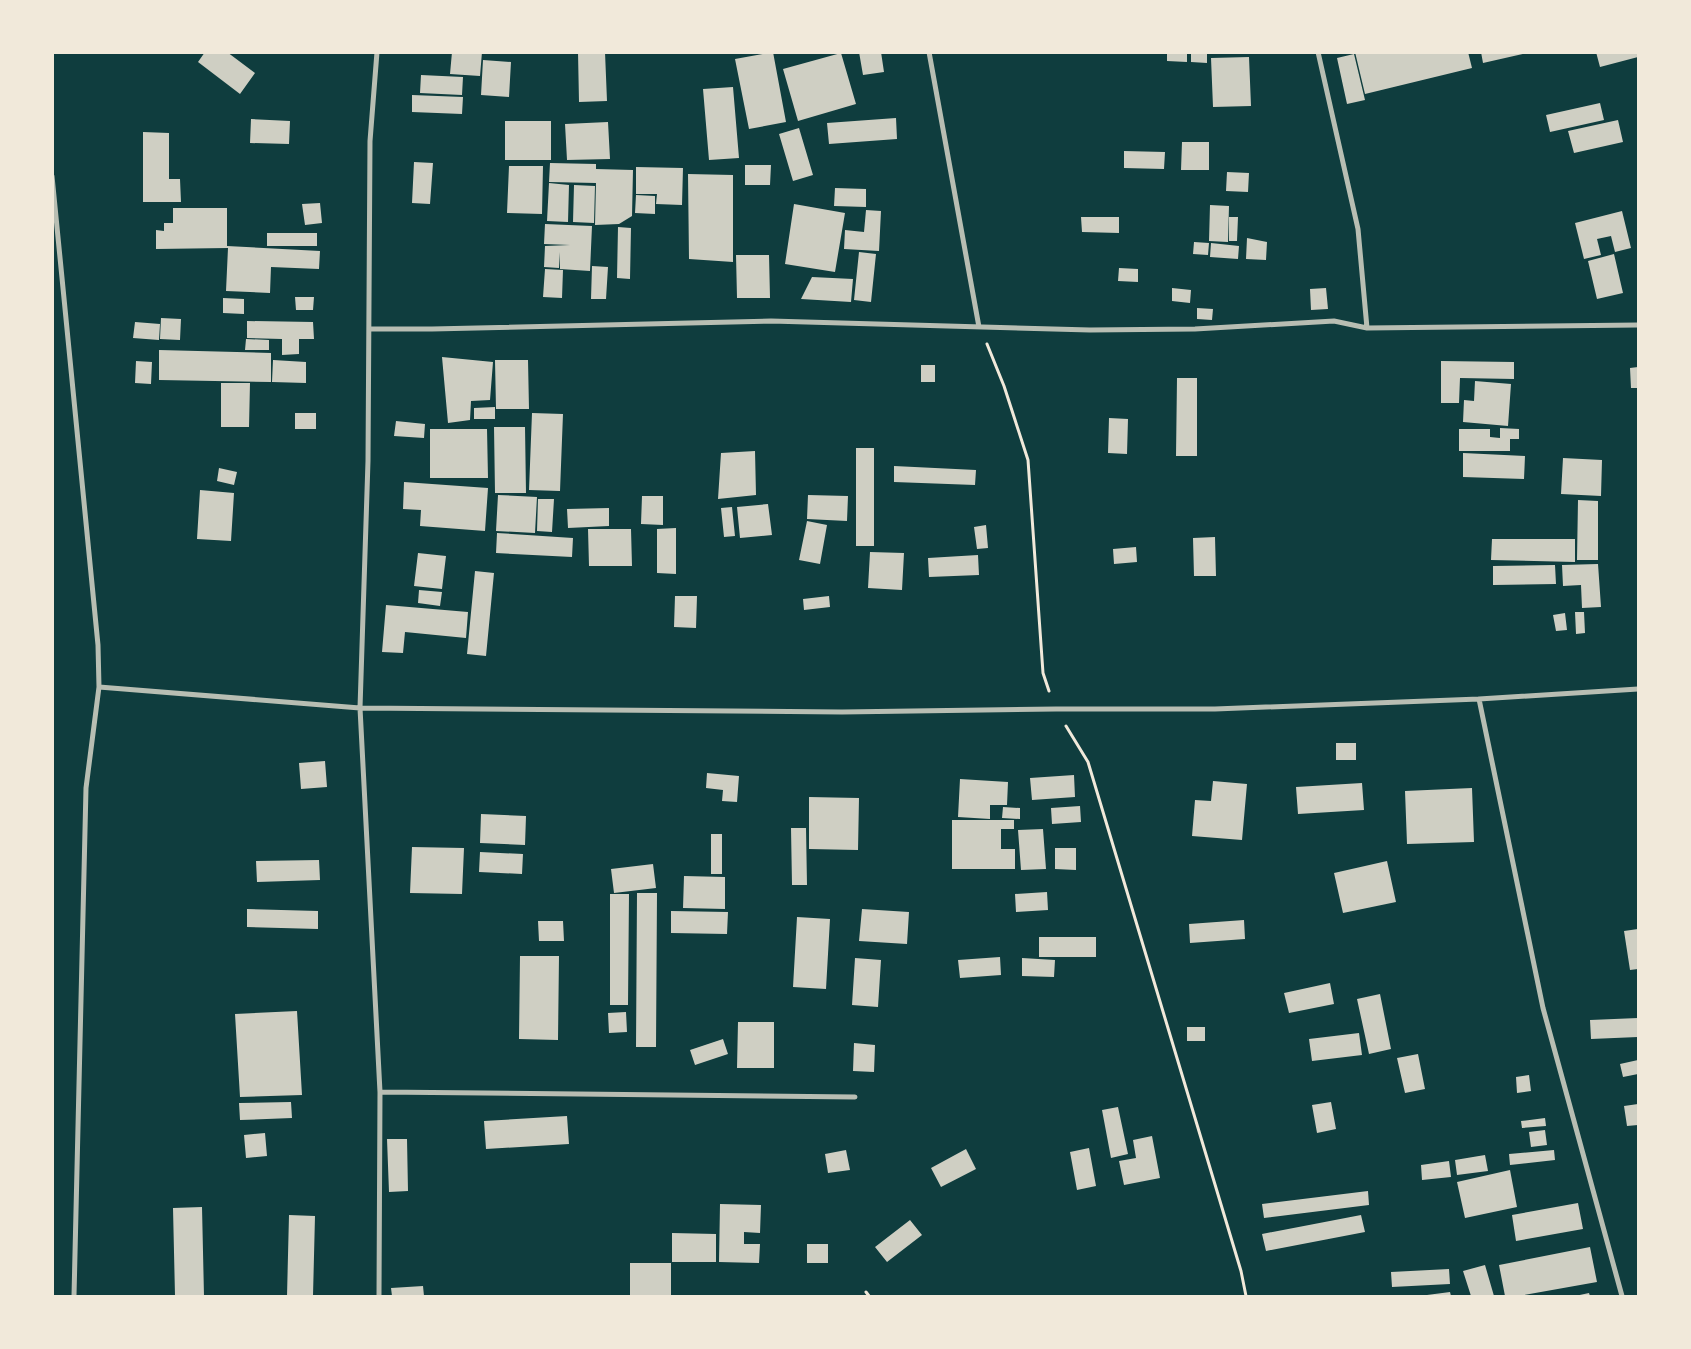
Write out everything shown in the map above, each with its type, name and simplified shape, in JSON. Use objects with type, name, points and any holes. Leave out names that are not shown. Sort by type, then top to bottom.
[{"type":"street","points":[[377,52],[370,141],[369,329],[360,708],[380,1092],[379,1296]]},
{"type":"street","points":[[930,52],[979,327]]},
{"type":"street","points":[[1318,52],[1358,229],[1367,328]]},
{"type":"street","points":[[52,176],[97,635],[99,686],[86,788],[74,1296]]},
{"type":"street","points":[[369,329],[770,321],[1090,330],[1194,329],[1334,321],[1367,328],[1638,325]]},
{"type":"street","points":[[99,686],[360,708],[842,712],[1215,709],[1480,699],[1638,689]]},
{"type":"street","points":[[1480,699],[1543,1008],[1622,1296]]},
{"type":"street","points":[[380,1092],[855,1097]]},
{"type":"path","points":[[979,327],[1004,386],[1028,460],[1043,673],[1056,709],[1088,762],[1242,1271],[1246,1296]]},
{"type":"path","points":[[866,1292],[869,1296]]},
{"type":"building","points":[[205,52],[227,52],[255,73],[240,94],[198,62]]},
{"type":"building","points":[[452,52],[482,52],[480,76],[450,74]]},
{"type":"building","points":[[578,52],[605,52],[607,101],[579,102]]},
{"type":"building","points":[[773,52],[786,122],[749,129],[735,59]]},
{"type":"building","points":[[859,52],[881,52],[884,72],[863,75]]},
{"type":"building","points":[[1167,52],[1187,52],[1187,62],[1167,61]]},
{"type":"building","points":[[1191,52],[1207,52],[1207,63],[1191,62]]},
{"type":"building","points":[[1355,52],[1468,52],[1472,68],[1365,94]]},
{"type":"building","points":[[1481,52],[1527,52],[1527,53],[1483,63]]},
{"type":"building","points":[[1596,52],[1637,52],[1638,57],[1600,67]]},
{"type":"building","points":[[841,53],[856,104],[798,121],[783,69]]},
{"type":"building","points":[[1354,54],[1365,100],[1347,104],[1337,58]]},
{"type":"building","points":[[1249,57],[1251,106],[1213,107],[1211,58]]},
{"type":"building","points":[[483,60],[511,62],[509,97],[481,95]]},
{"type":"building","points":[[421,75],[463,77],[462,95],[420,93]]},
{"type":"building","points":[[733,87],[739,158],[709,160],[703,89]]},
{"type":"building","points":[[412,95],[463,97],[462,114],[412,112]]},
{"type":"building","points":[[1600,103],[1604,120],[1550,132],[1546,115]]},
{"type":"building","points":[[896,118],[897,139],[829,144],[827,123]]},
{"type":"building","points":[[251,119],[290,121],[289,144],[250,143]]},
{"type":"building","points":[[1618,120],[1623,142],[1574,153],[1568,131]]},
{"type":"building","points":[[505,121],[551,121],[551,160],[505,160]]},
{"type":"building","points":[[608,122],[610,159],[567,160],[565,124]]},
{"type":"building","points":[[799,128],[813,175],[793,181],[779,134]]},
{"type":"building","points":[[143,132],[169,133],[169,179],[180,179],[181,202],[143,202]]},
{"type":"building","points":[[1182,142],[1209,142],[1209,170],[1181,170]]},
{"type":"building","points":[[1124,151],[1165,152],[1164,169],[1124,168]]},
{"type":"building","points":[[414,162],[433,163],[430,204],[412,203]]},
{"type":"building","points":[[550,163],[596,164],[596,169],[633,170],[632,216],[619,224],[595,225],[596,183],[549,182]]},
{"type":"building","points":[[745,165],[771,165],[770,185],[745,185]]},
{"type":"building","points":[[509,166],[543,166],[542,214],[507,213]]},
{"type":"building","points":[[636,167],[683,168],[682,205],[656,204],[657,194],[636,194]]},
{"type":"building","points":[[1227,172],[1249,173],[1248,192],[1226,191]]},
{"type":"building","points":[[688,174],[733,175],[733,262],[689,259]]},
{"type":"building","points":[[549,183],[569,185],[568,222],[547,221]]},
{"type":"building","points":[[574,185],[595,186],[594,223],[573,222]]},
{"type":"building","points":[[835,188],[866,189],[866,207],[834,206]]},
{"type":"building","points":[[636,195],[655,196],[655,214],[635,213]]},
{"type":"building","points":[[320,203],[322,223],[305,225],[302,204]]},
{"type":"building","points":[[794,204],[845,213],[835,272],[785,264]]},
{"type":"building","points":[[1210,205],[1229,206],[1228,242],[1209,241]]},
{"type":"building","points":[[173,208],[227,208],[227,246],[320,251],[319,269],[271,267],[270,293],[226,291],[228,248],[156,249],[156,230],[164,231],[164,223],[173,223]]},
{"type":"building","points":[[866,210],[881,211],[879,251],[844,249],[845,230],[864,232]]},
{"type":"building","points":[[1622,211],[1631,248],[1615,252],[1611,236],[1597,239],[1601,255],[1584,259],[1575,223]]},
{"type":"building","points":[[1081,217],[1119,217],[1119,233],[1082,232]]},
{"type":"building","points":[[1229,217],[1238,217],[1237,241],[1229,241]]},
{"type":"building","points":[[545,224],[592,226],[590,271],[560,269],[560,252],[559,268],[544,267],[545,246],[570,245],[544,244]]},
{"type":"building","points":[[618,227],[631,228],[630,279],[617,278]]},
{"type":"building","points":[[267,233],[317,233],[317,246],[267,246]]},
{"type":"building","points":[[1247,238],[1267,242],[1266,260],[1246,259]]},
{"type":"building","points":[[1194,242],[1209,243],[1208,255],[1193,254]]},
{"type":"building","points":[[1211,243],[1239,246],[1238,259],[1210,257]]},
{"type":"building","points":[[859,252],[876,254],[871,302],[854,300]]},
{"type":"building","points":[[1614,254],[1623,293],[1597,299],[1588,261]]},
{"type":"building","points":[[736,255],[769,255],[770,298],[737,298]]},
{"type":"building","points":[[592,266],[608,267],[606,299],[591,299]]},
{"type":"building","points":[[1119,268],[1138,269],[1138,282],[1118,281]]},
{"type":"building","points":[[545,269],[563,270],[562,298],[543,297]]},
{"type":"building","points":[[812,277],[853,279],[851,302],[801,299]]},
{"type":"building","points":[[1172,288],[1191,290],[1190,303],[1172,301]]},
{"type":"building","points":[[1326,288],[1328,309],[1311,310],[1310,289]]},
{"type":"building","points":[[295,297],[314,297],[313,310],[296,310]]},
{"type":"building","points":[[223,298],[244,299],[244,314],[223,313]]},
{"type":"building","points":[[1197,308],[1213,309],[1212,320],[1197,319]]},
{"type":"building","points":[[161,318],[181,319],[180,340],[160,339]]},
{"type":"building","points":[[247,321],[313,322],[314,339],[299,339],[299,354],[282,355],[282,339],[247,338]]},
{"type":"building","points":[[135,322],[160,324],[159,340],[133,338]]},
{"type":"building","points":[[246,339],[269,340],[269,350],[245,350]]},
{"type":"building","points":[[159,350],[271,353],[271,382],[159,380]]},
{"type":"building","points":[[442,357],[493,362],[490,400],[471,401],[470,420],[448,423]]},
{"type":"building","points":[[273,360],[306,362],[306,383],[272,382]]},
{"type":"building","points":[[495,360],[528,360],[529,409],[496,409]]},
{"type":"building","points":[[136,361],[152,362],[151,384],[135,383]]},
{"type":"building","points":[[1441,361],[1514,362],[1514,379],[1460,378],[1459,403],[1441,403]]},
{"type":"building","points":[[921,365],[935,365],[935,382],[921,382]]},
{"type":"building","points":[[1638,367],[1638,388],[1631,388],[1630,368]]},
{"type":"building","points":[[1177,378],[1197,378],[1197,456],[1176,456]]},
{"type":"building","points":[[1475,381],[1511,384],[1508,426],[1463,422],[1464,400],[1474,401]]},
{"type":"building","points":[[221,383],[250,383],[249,427],[221,427]]},
{"type":"building","points":[[495,407],[495,419],[474,419],[474,408]]},
{"type":"building","points":[[295,413],[316,413],[316,429],[295,429]]},
{"type":"building","points":[[532,413],[563,414],[560,491],[529,490]]},
{"type":"building","points":[[1109,418],[1128,419],[1127,454],[1108,453]]},
{"type":"building","points":[[396,421],[425,424],[424,438],[394,436]]},
{"type":"building","points":[[494,427],[525,427],[526,493],[495,493]]},
{"type":"building","points":[[1500,428],[1519,429],[1519,439],[1510,439],[1510,451],[1459,451],[1459,429],[1490,429],[1490,437],[1500,438]]},
{"type":"building","points":[[430,429],[487,429],[488,478],[430,478]]},
{"type":"building","points":[[856,448],[874,448],[874,546],[856,546]]},
{"type":"building","points":[[755,451],[756,495],[718,499],[721,453]]},
{"type":"building","points":[[1463,453],[1525,456],[1524,479],[1463,477]]},
{"type":"building","points":[[1563,458],[1602,460],[1601,496],[1561,494]]},
{"type":"building","points":[[894,466],[976,470],[975,485],[894,482]]},
{"type":"building","points":[[219,468],[237,472],[234,485],[217,481]]},
{"type":"building","points":[[404,482],[488,488],[485,531],[420,526],[421,510],[403,509]]},
{"type":"building","points":[[200,490],[234,493],[231,541],[197,539]]},
{"type":"building","points":[[498,495],[537,497],[535,533],[496,531]]},
{"type":"building","points":[[808,495],[848,496],[847,521],[807,519]]},
{"type":"building","points":[[642,496],[663,496],[663,525],[641,524]]},
{"type":"building","points":[[538,499],[554,499],[552,532],[537,531]]},
{"type":"building","points":[[1578,500],[1598,501],[1598,560],[1577,560]]},
{"type":"building","points":[[768,504],[772,535],[740,538],[737,507]]},
{"type":"building","points":[[732,507],[735,536],[724,537],[721,508]]},
{"type":"building","points":[[609,508],[609,526],[568,528],[567,509]]},
{"type":"building","points":[[807,521],[827,525],[820,564],[799,560]]},
{"type":"building","points":[[986,525],[988,548],[977,549],[974,527]]},
{"type":"building","points":[[676,528],[676,574],[657,573],[657,529]]},
{"type":"building","points":[[588,529],[631,529],[632,566],[589,566]]},
{"type":"building","points":[[497,533],[573,538],[572,557],[496,553]]},
{"type":"building","points":[[1215,537],[1216,576],[1194,576],[1193,538]]},
{"type":"building","points":[[1492,539],[1575,539],[1575,562],[1491,560]]},
{"type":"building","points":[[1136,547],[1137,562],[1114,564],[1113,549]]},
{"type":"building","points":[[870,552],[904,553],[902,590],[868,588]]},
{"type":"building","points":[[418,553],[446,556],[442,589],[414,586]]},
{"type":"building","points":[[978,555],[979,575],[929,577],[928,558]]},
{"type":"building","points":[[1598,564],[1601,607],[1582,608],[1581,585],[1563,586],[1562,565]]},
{"type":"building","points":[[1555,565],[1556,584],[1493,585],[1493,566]]},
{"type":"building","points":[[475,571],[494,573],[486,656],[467,654]]},
{"type":"building","points":[[419,590],[442,592],[440,606],[418,603]]},
{"type":"building","points":[[675,596],[697,596],[696,628],[674,627]]},
{"type":"building","points":[[829,596],[830,607],[804,610],[803,599]]},
{"type":"building","points":[[386,605],[468,612],[466,638],[405,632],[403,653],[382,652]]},
{"type":"building","points":[[1575,612],[1584,612],[1585,633],[1576,634]]},
{"type":"building","points":[[1565,613],[1567,630],[1556,631],[1553,615]]},
{"type":"building","points":[[1336,743],[1356,743],[1356,760],[1336,760]]},
{"type":"building","points":[[325,761],[327,787],[301,789],[299,763]]},
{"type":"building","points":[[707,773],[739,776],[737,802],[722,801],[723,790],[706,788]]},
{"type":"building","points":[[1074,775],[1075,797],[1032,800],[1030,778]]},
{"type":"building","points":[[960,779],[1008,782],[1007,805],[990,805],[990,819],[958,817]]},
{"type":"building","points":[[1213,781],[1247,784],[1242,840],[1192,836],[1195,800],[1211,801]]},
{"type":"building","points":[[1362,783],[1364,810],[1298,814],[1296,787]]},
{"type":"building","points":[[1472,788],[1474,842],[1407,844],[1405,791]]},
{"type":"building","points":[[809,797],[859,798],[858,850],[809,849]]},
{"type":"building","points":[[1080,806],[1081,822],[1052,824],[1051,808]]},
{"type":"building","points":[[1003,807],[1020,808],[1020,819],[1002,818]]},
{"type":"building","points":[[481,814],[526,816],[525,845],[480,843]]},
{"type":"building","points":[[952,820],[1014,820],[1014,829],[1001,829],[1001,849],[1015,849],[1015,869],[952,869]]},
{"type":"building","points":[[791,828],[806,828],[807,885],[792,885]]},
{"type":"building","points":[[1043,829],[1046,869],[1021,870],[1018,830]]},
{"type":"building","points":[[711,834],[722,834],[722,874],[711,874]]},
{"type":"building","points":[[412,847],[464,848],[462,894],[410,893]]},
{"type":"building","points":[[1055,848],[1076,848],[1076,870],[1055,869]]},
{"type":"building","points":[[480,852],[523,854],[522,874],[479,872]]},
{"type":"building","points":[[319,860],[320,880],[257,882],[256,861]]},
{"type":"building","points":[[1387,861],[1396,902],[1343,913],[1334,873]]},
{"type":"building","points":[[653,864],[656,888],[614,893],[611,869]]},
{"type":"building","points":[[684,876],[725,877],[725,909],[683,908]]},
{"type":"building","points":[[1047,892],[1048,910],[1016,912],[1015,894]]},
{"type":"building","points":[[637,893],[657,893],[656,1047],[636,1047]]},
{"type":"building","points":[[610,894],[629,894],[628,1005],[610,1005]]},
{"type":"building","points":[[247,909],[318,911],[318,929],[247,927]]},
{"type":"building","points":[[862,909],[909,912],[907,944],[859,941]]},
{"type":"building","points":[[671,911],[728,912],[727,934],[671,933]]},
{"type":"building","points":[[797,917],[830,919],[826,989],[793,987]]},
{"type":"building","points":[[1244,920],[1245,939],[1190,943],[1189,924]]},
{"type":"building","points":[[538,921],[563,921],[564,941],[539,941]]},
{"type":"building","points":[[1638,929],[1638,969],[1630,970],[1624,931]]},
{"type":"building","points":[[1039,937],[1096,937],[1096,957],[1039,957]]},
{"type":"building","points":[[520,956],[559,956],[558,1040],[519,1039]]},
{"type":"building","points":[[1000,957],[1001,975],[960,978],[958,960]]},
{"type":"building","points":[[855,958],[881,960],[878,1007],[852,1005]]},
{"type":"building","points":[[1022,958],[1055,960],[1054,977],[1022,976]]},
{"type":"building","points":[[1330,983],[1334,1004],[1289,1013],[1284,993]]},
{"type":"building","points":[[1380,994],[1391,1049],[1369,1054],[1357,999]]},
{"type":"building","points":[[297,1011],[302,1095],[240,1097],[235,1014]]},
{"type":"building","points":[[626,1012],[627,1032],[609,1033],[608,1013]]},
{"type":"building","points":[[1638,1018],[1638,1037],[1591,1039],[1590,1020]]},
{"type":"building","points":[[738,1022],[774,1022],[774,1068],[737,1068]]},
{"type":"building","points":[[1187,1027],[1205,1027],[1205,1041],[1187,1041]]},
{"type":"building","points":[[1359,1033],[1362,1055],[1312,1061],[1309,1039]]},
{"type":"building","points":[[723,1039],[728,1054],[695,1065],[690,1050]]},
{"type":"building","points":[[854,1043],[875,1045],[874,1072],[853,1071]]},
{"type":"building","points":[[1418,1054],[1425,1089],[1405,1093],[1397,1058]]},
{"type":"building","points":[[1638,1060],[1638,1074],[1623,1077],[1620,1064]]},
{"type":"building","points":[[1529,1075],[1531,1091],[1517,1093],[1516,1077]]},
{"type":"building","points":[[291,1102],[292,1118],[240,1120],[239,1103]]},
{"type":"building","points":[[1331,1102],[1336,1129],[1317,1133],[1312,1105]]},
{"type":"building","points":[[1638,1104],[1638,1125],[1627,1126],[1624,1106]]},
{"type":"building","points":[[1118,1107],[1128,1154],[1111,1158],[1102,1110]]},
{"type":"building","points":[[567,1116],[569,1144],[486,1149],[484,1121]]},
{"type":"building","points":[[1545,1118],[1546,1126],[1522,1128],[1521,1121]]},
{"type":"building","points":[[1545,1130],[1547,1145],[1531,1147],[1529,1132]]},
{"type":"building","points":[[265,1133],[267,1156],[246,1158],[244,1135]]},
{"type":"building","points":[[1152,1136],[1160,1178],[1124,1185],[1119,1161],[1136,1158],[1133,1140]]},
{"type":"building","points":[[387,1139],[407,1139],[408,1191],[389,1192]]},
{"type":"building","points":[[1089,1148],[1096,1186],[1077,1190],[1070,1152]]},
{"type":"building","points":[[966,1149],[976,1169],[941,1187],[931,1168]]},
{"type":"building","points":[[846,1150],[850,1170],[828,1173],[825,1154]]},
{"type":"building","points":[[1554,1150],[1555,1160],[1510,1165],[1509,1154]]},
{"type":"building","points":[[1485,1155],[1488,1171],[1457,1175],[1455,1160]]},
{"type":"building","points":[[1449,1161],[1451,1177],[1422,1180],[1421,1165]]},
{"type":"building","points":[[1510,1170],[1517,1207],[1465,1218],[1457,1182]]},
{"type":"building","points":[[1368,1191],[1369,1205],[1264,1218],[1262,1204]]},
{"type":"building","points":[[1578,1203],[1583,1229],[1516,1241],[1512,1215]]},
{"type":"building","points":[[720,1204],[761,1205],[760,1233],[744,1232],[744,1244],[760,1244],[759,1263],[719,1262]]},
{"type":"building","points":[[202,1207],[204,1296],[175,1296],[173,1208]]},
{"type":"building","points":[[289,1215],[315,1216],[313,1296],[287,1296]]},
{"type":"building","points":[[1361,1215],[1365,1232],[1266,1251],[1262,1234]]},
{"type":"building","points":[[910,1220],[922,1235],[887,1262],[875,1247]]},
{"type":"building","points":[[672,1233],[716,1234],[716,1262],[672,1262]]},
{"type":"building","points":[[807,1244],[828,1244],[828,1263],[807,1263]]},
{"type":"building","points":[[1590,1247],[1597,1282],[1519,1296],[1505,1296],[1499,1265]]},
{"type":"building","points":[[630,1263],[671,1263],[671,1296],[630,1296]]},
{"type":"building","points":[[1485,1265],[1494,1296],[1471,1296],[1463,1271]]},
{"type":"building","points":[[1449,1269],[1450,1284],[1392,1287],[1391,1272]]},
{"type":"building","points":[[423,1286],[424,1296],[392,1296],[391,1288]]},
{"type":"building","points":[[1450,1292],[1451,1296],[1427,1296],[1427,1295]]},
{"type":"building","points":[[1589,1293],[1590,1296],[1575,1296]]}]
